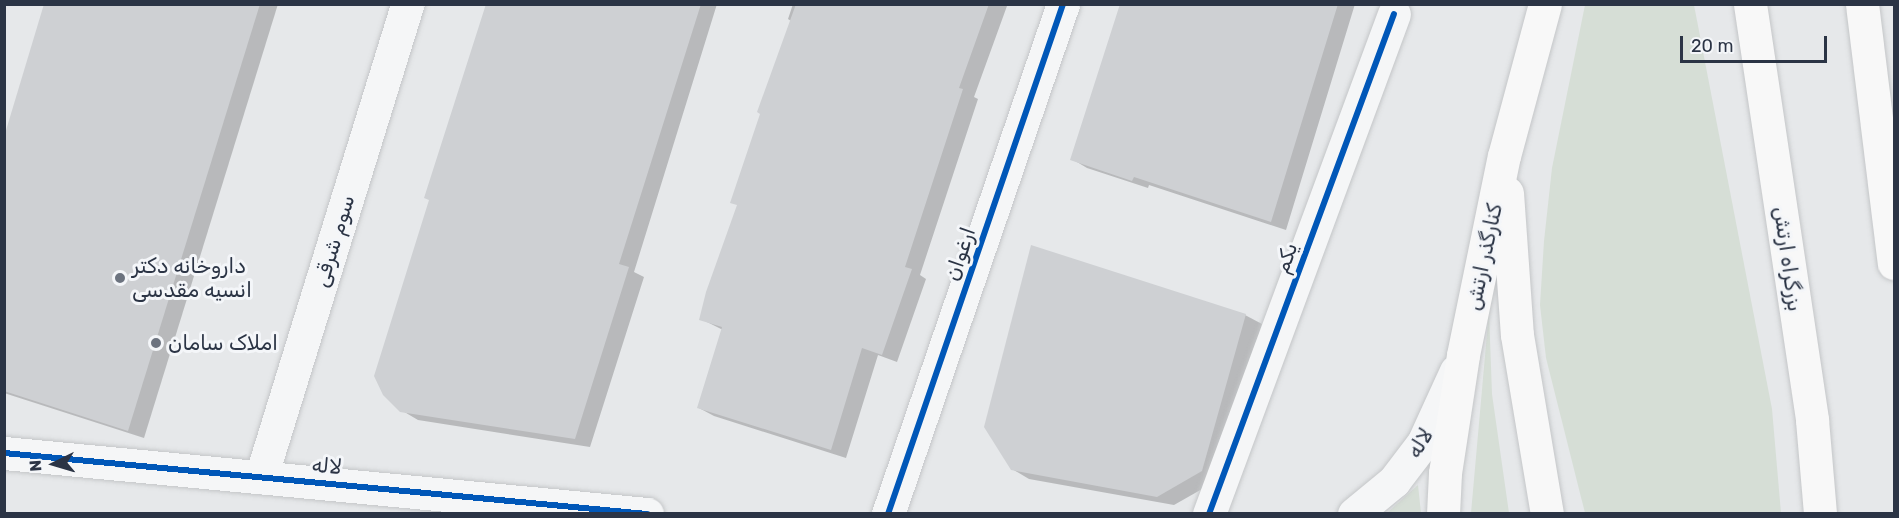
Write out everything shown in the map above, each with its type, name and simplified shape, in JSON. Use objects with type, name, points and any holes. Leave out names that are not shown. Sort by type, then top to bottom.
[{"type":"main road","name":"کنارگذر ارتش","points":[[1443,513],[1445,473],[1463,356],[1504,156],[1545,4]]},
{"type":"main road","name":"بزرگراه ارتش","points":[[1750,4],[1812,420],[1820,513]]},
{"type":"main road","points":[[1862,4],[1894,263]]},
{"type":"main road","points":[[1504,156],[1517,335],[1547,513]]},
{"type":"street","name":"سوم شرقی","points":[[261,477],[407,4]]},
{"type":"street","name":"ارغوان","points":[[888,513],[1063,4]]},
{"type":"street","name":"یکم","points":[[1209,513],[1394,14]]},
{"type":"street","name":"لاله","points":[[1354,513],[1394,481],[1424,443],[1463,356]]},
{"type":"street","name":"لاله","points":[[4,453],[647,513]]},
{"type":"shaded area","points":[[1585,5],[1694,5],[1772,409],[1781,513],[1585,513],[1546,358],[1540,305],[1552,168]]},
{"type":"shaded area","points":[[1489,311],[1492,394],[1509,513],[1471,513]]},
{"type":"shaded area","points":[[1418,485],[1421,513],[1387,513]]},
{"type":"building","points":[[44,4],[260,4],[128,431],[4,391],[4,137]]},
{"type":"building","points":[[486,4],[701,4],[619,264],[629,267],[575,439],[400,412],[383,395],[374,376],[429,200],[424,198]]},
{"type":"building","points":[[796,4],[989,4],[959,88],[963,89],[905,267],[912,269],[882,355],[862,348],[831,450],[697,408],[722,327],[699,320],[706,292],[737,205],[730,203],[760,114],[757,112]]},
{"type":"building","points":[[1120,4],[1338,4],[1271,222],[1134,177],[1132,181],[1070,160]]},
{"type":"building","points":[[1031,245],[1246,314],[1202,471],[1157,497],[1011,470],[984,427]]},
{"type":"cycle path","points":[[888,514],[1063,4]]},
{"type":"cycle path","points":[[1209,514],[1394,14]]},
{"type":"cycle path","points":[[4,453],[647,514]]},
{"type":"place","name":"داروخانه دکتر انسیه مقدسی","points":[[120,278]]},
{"type":"place","name":"املاک سامان","points":[[156,343]]}]
